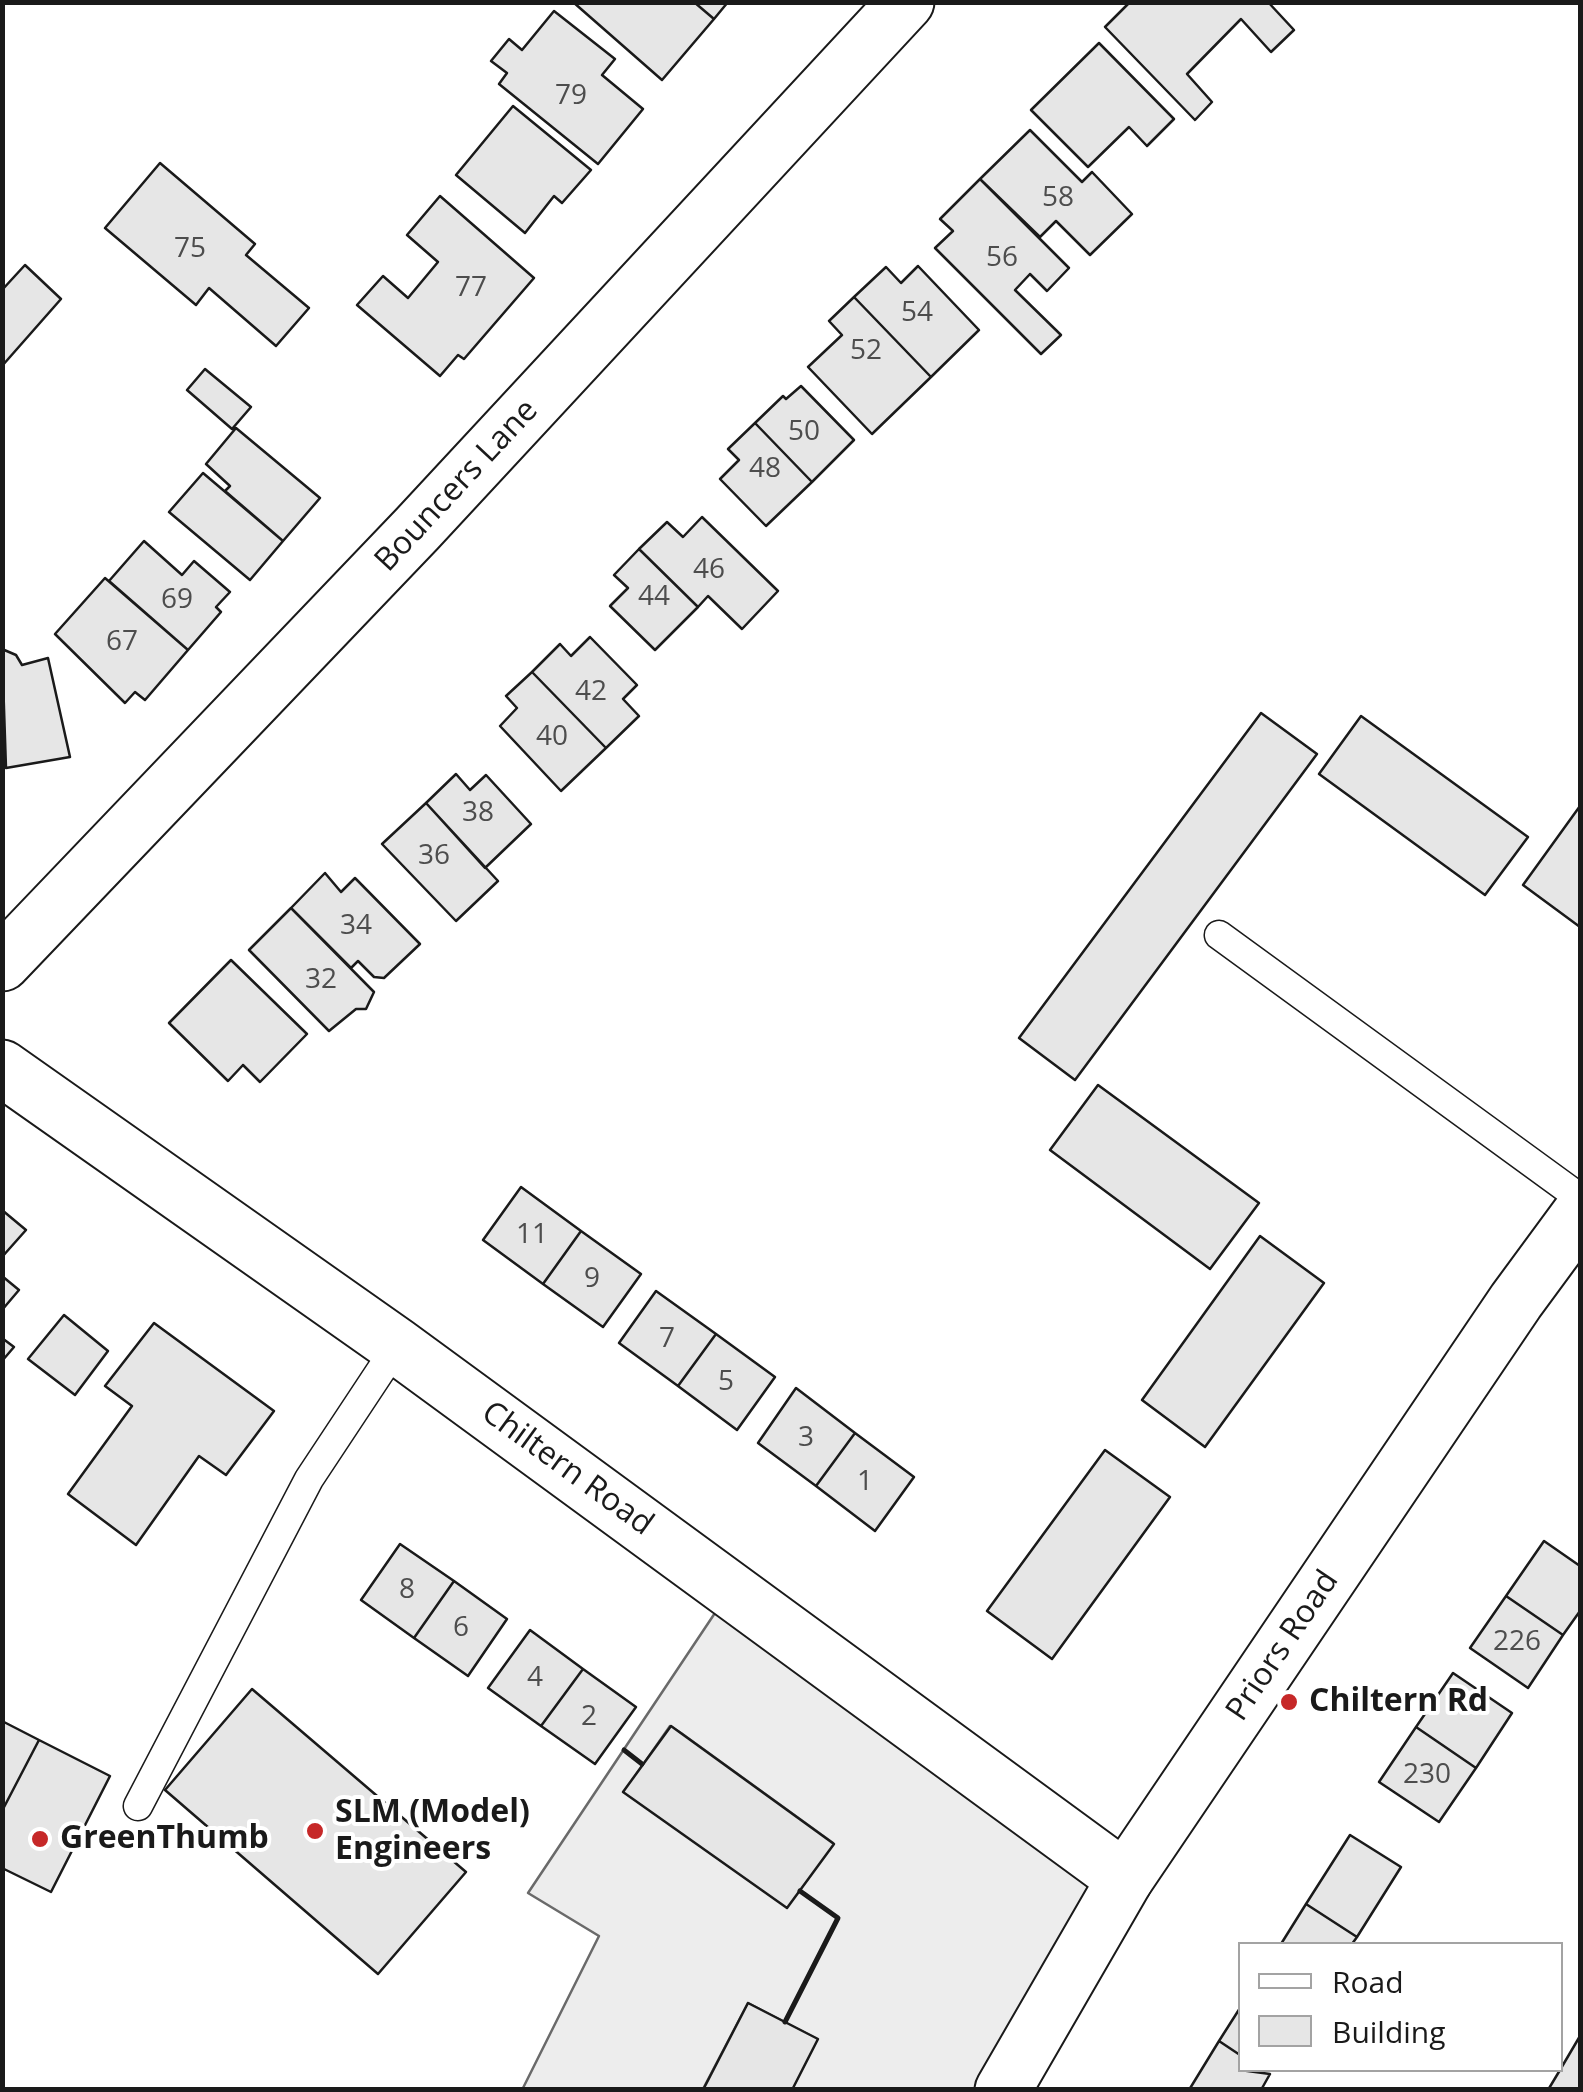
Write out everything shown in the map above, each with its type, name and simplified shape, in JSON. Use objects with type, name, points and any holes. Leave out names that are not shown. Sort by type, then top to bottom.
[{"type":"street","name":"Bouncers Lane","points":[[2,964],[417,529],[906,2]]},
{"type":"street","name":"Chiltern Road","points":[[2,1068],[396,1346],[1125,1878]]},
{"type":"street","name":"Priors Road","points":[[1003,2090],[1125,1878],[1516,1301],[1580,1214]]},
{"type":"lane","points":[[1219,935],[1580,1198]]},
{"type":"lane","points":[[138,1806],[308,1479],[396,1346]]},
{"type":"shaded area","points":[[731,1589],[1125,1879],[1003,2089],[792,2089],[817,2039],[748,2003],[703,2089],[522,2090],[599,1936],[528,1893]],"holes":[[[670,1726],[833,1843],[624,1792]]]},
{"type":"building","points":[[573,2],[694,2],[714,19],[662,80]]},
{"type":"building","points":[[694,2],[728,2],[714,19]]},
{"type":"building","points":[[1130,2],[1268,2],[1294,30],[1271,52],[1241,19],[1187,74],[1212,102],[1195,120],[1105,27]]},
{"type":"building","points":[[554,11],[615,59],[602,75],[643,109],[598,164],[499,84],[507,73],[491,61],[509,39],[522,50]]},
{"type":"building","points":[[1099,43],[1174,119],[1147,146],[1129,127],[1088,167],[1031,110]]},
{"type":"building","points":[[513,106],[591,170],[562,203],[554,196],[525,233],[456,175]]},
{"type":"building","points":[[1030,130],[1082,182],[1092,172],[1132,214],[1090,255],[1056,221],[1040,237],[980,179]]},
{"type":"building","points":[[160,163],[255,244],[246,255],[309,308],[276,346],[209,288],[196,305],[105,228]]},
{"type":"building","points":[[980,179],[1069,268],[1047,291],[1030,274],[1015,290],[1061,335],[1041,354],[935,248],[953,231],[940,219]]},
{"type":"building","points":[[440,196],[534,278],[464,359],[458,355],[440,376],[357,305],[383,276],[408,298],[438,262],[407,235]]},
{"type":"building","points":[[25,265],[61,299],[2,366],[2,290]]},
{"type":"building","points":[[918,266],[979,330],[931,377],[854,297],[886,267],[901,283]]},
{"type":"building","points":[[854,297],[931,377],[872,434],[808,367],[842,335],[829,321]]},
{"type":"building","points":[[205,369],[251,407],[232,429],[187,390]]},
{"type":"building","points":[[801,386],[854,440],[812,482],[755,423],[783,396],[786,399]]},
{"type":"building","points":[[755,423],[812,482],[766,526],[720,479],[739,460],[728,449]]},
{"type":"building","points":[[236,428],[320,498],[283,541],[225,491],[230,486],[206,464]]},
{"type":"building","points":[[203,473],[283,541],[250,580],[169,512]]},
{"type":"building","points":[[702,517],[778,591],[742,629],[708,596],[698,607],[639,549],[667,522],[683,537]]},
{"type":"building","points":[[144,541],[182,575],[194,561],[230,592],[216,607],[221,612],[188,650],[109,581]]},
{"type":"building","points":[[639,549],[698,607],[655,650],[610,606],[628,588],[614,575]]},
{"type":"building","points":[[105,578],[188,650],[145,700],[135,692],[125,703],[55,634]]},
{"type":"building","points":[[590,637],[637,685],[623,699],[639,716],[606,748],[532,672],[560,644],[571,656]]},
{"type":"building","points":[[2,649],[16,655],[22,665],[48,658],[70,757],[6,768]]},
{"type":"building","points":[[532,672],[606,748],[561,791],[500,726],[517,708],[506,696]]},
{"type":"building","points":[[1261,713],[1317,754],[1075,1080],[1019,1038]]},
{"type":"building","points":[[1361,716],[1528,837],[1485,895],[1319,774]]},
{"type":"building","points":[[456,774],[470,790],[486,775],[531,824],[485,868],[426,803]]},
{"type":"building","points":[[426,803],[498,881],[456,921],[382,844]]},
{"type":"building","points":[[1580,806],[1580,927],[1523,885]]},
{"type":"building","points":[[325,873],[341,892],[355,878],[420,944],[384,978],[374,977],[358,961],[351,968],[291,908]]},
{"type":"building","points":[[291,908],[374,992],[366,1009],[356,1009],[329,1031],[249,950]]},
{"type":"building","points":[[231,960],[307,1034],[260,1082],[243,1065],[228,1081],[169,1023]]},
{"type":"building","points":[[1098,1085],[1259,1203],[1210,1269],[1050,1150]]},
{"type":"building","points":[[521,1187],[581,1231],[543,1284],[483,1240]]},
{"type":"building","points":[[2,1210],[26,1230],[2,1257]]},
{"type":"building","points":[[581,1231],[641,1274],[603,1327],[543,1284]]},
{"type":"building","points":[[1260,1236],[1324,1283],[1205,1447],[1142,1400]]},
{"type":"building","points":[[2,1276],[19,1290],[2,1310]]},
{"type":"building","points":[[656,1291],[716,1334],[678,1386],[619,1343]]},
{"type":"building","points":[[64,1315],[108,1351],[75,1395],[28,1359]]},
{"type":"building","points":[[154,1323],[274,1411],[226,1475],[199,1456],[136,1545],[68,1494],[132,1406],[105,1386]]},
{"type":"building","points":[[716,1334],[775,1377],[737,1430],[678,1386]]},
{"type":"building","points":[[2,1338],[14,1347],[2,1361]]},
{"type":"building","points":[[796,1388],[855,1433],[816,1486],[758,1443]]},
{"type":"building","points":[[855,1433],[914,1477],[875,1531],[816,1486]]},
{"type":"building","points":[[1105,1450],[1170,1497],[1052,1659],[987,1611]]},
{"type":"building","points":[[1544,1541],[1580,1566],[1580,1611],[1563,1635],[1506,1596]]},
{"type":"building","points":[[400,1544],[454,1581],[414,1638],[361,1600]]},
{"type":"building","points":[[454,1581],[507,1619],[468,1676],[414,1638]]},
{"type":"building","points":[[1506,1596],[1563,1635],[1528,1688],[1470,1648]]},
{"type":"building","points":[[530,1630],[583,1669],[541,1726],[488,1688]]},
{"type":"building","points":[[583,1669],[636,1707],[595,1764],[541,1726]]},
{"type":"building","points":[[1453,1673],[1512,1713],[1476,1768],[1416,1727]]},
{"type":"building","name":"SLM (Model) Engineers","points":[[252,1689],[466,1872],[378,1974],[165,1790]]},
{"type":"building","points":[[2,1721],[39,1740],[2,1811]]},
{"type":"building","points":[[671,1726],[834,1844],[787,1908],[623,1792]]},
{"type":"building","points":[[1416,1727],[1476,1768],[1439,1822],[1379,1782]]},
{"type":"building","name":"GreenThumb","points":[[39,1740],[110,1776],[51,1892],[2,1868],[2,1811]]},
{"type":"building","points":[[1350,1835],[1401,1867],[1357,1937],[1306,1904]]},
{"type":"building","points":[[1306,1904],[1357,1937],[1353,1942],[1282,1942]]},
{"type":"building","points":[[748,2003],[818,2039],[792,2090],[703,2090]]},
{"type":"building","points":[[1238,2011],[1238,2054],[1219,2041]]},
{"type":"building","points":[[1580,2036],[1580,2090],[1548,2090],[1559,2072],[1563,2072],[1563,2065]]},
{"type":"building","points":[[1219,2041],[1238,2054],[1238,2072],[1270,2074],[1261,2090],[1189,2090]]},
{"type":"wall","points":[[624,1750],[642,1764]]},
{"type":"wall","points":[[785,2022],[838,1918],[800,1891]]},
{"type":"place","name":"Chiltern Rd","points":[[1289,1702]]},
{"type":"place","name":"SLM (Model) Engineers","points":[[315,1831]]},
{"type":"place","name":"GreenThumb","points":[[40,1839]]}]
